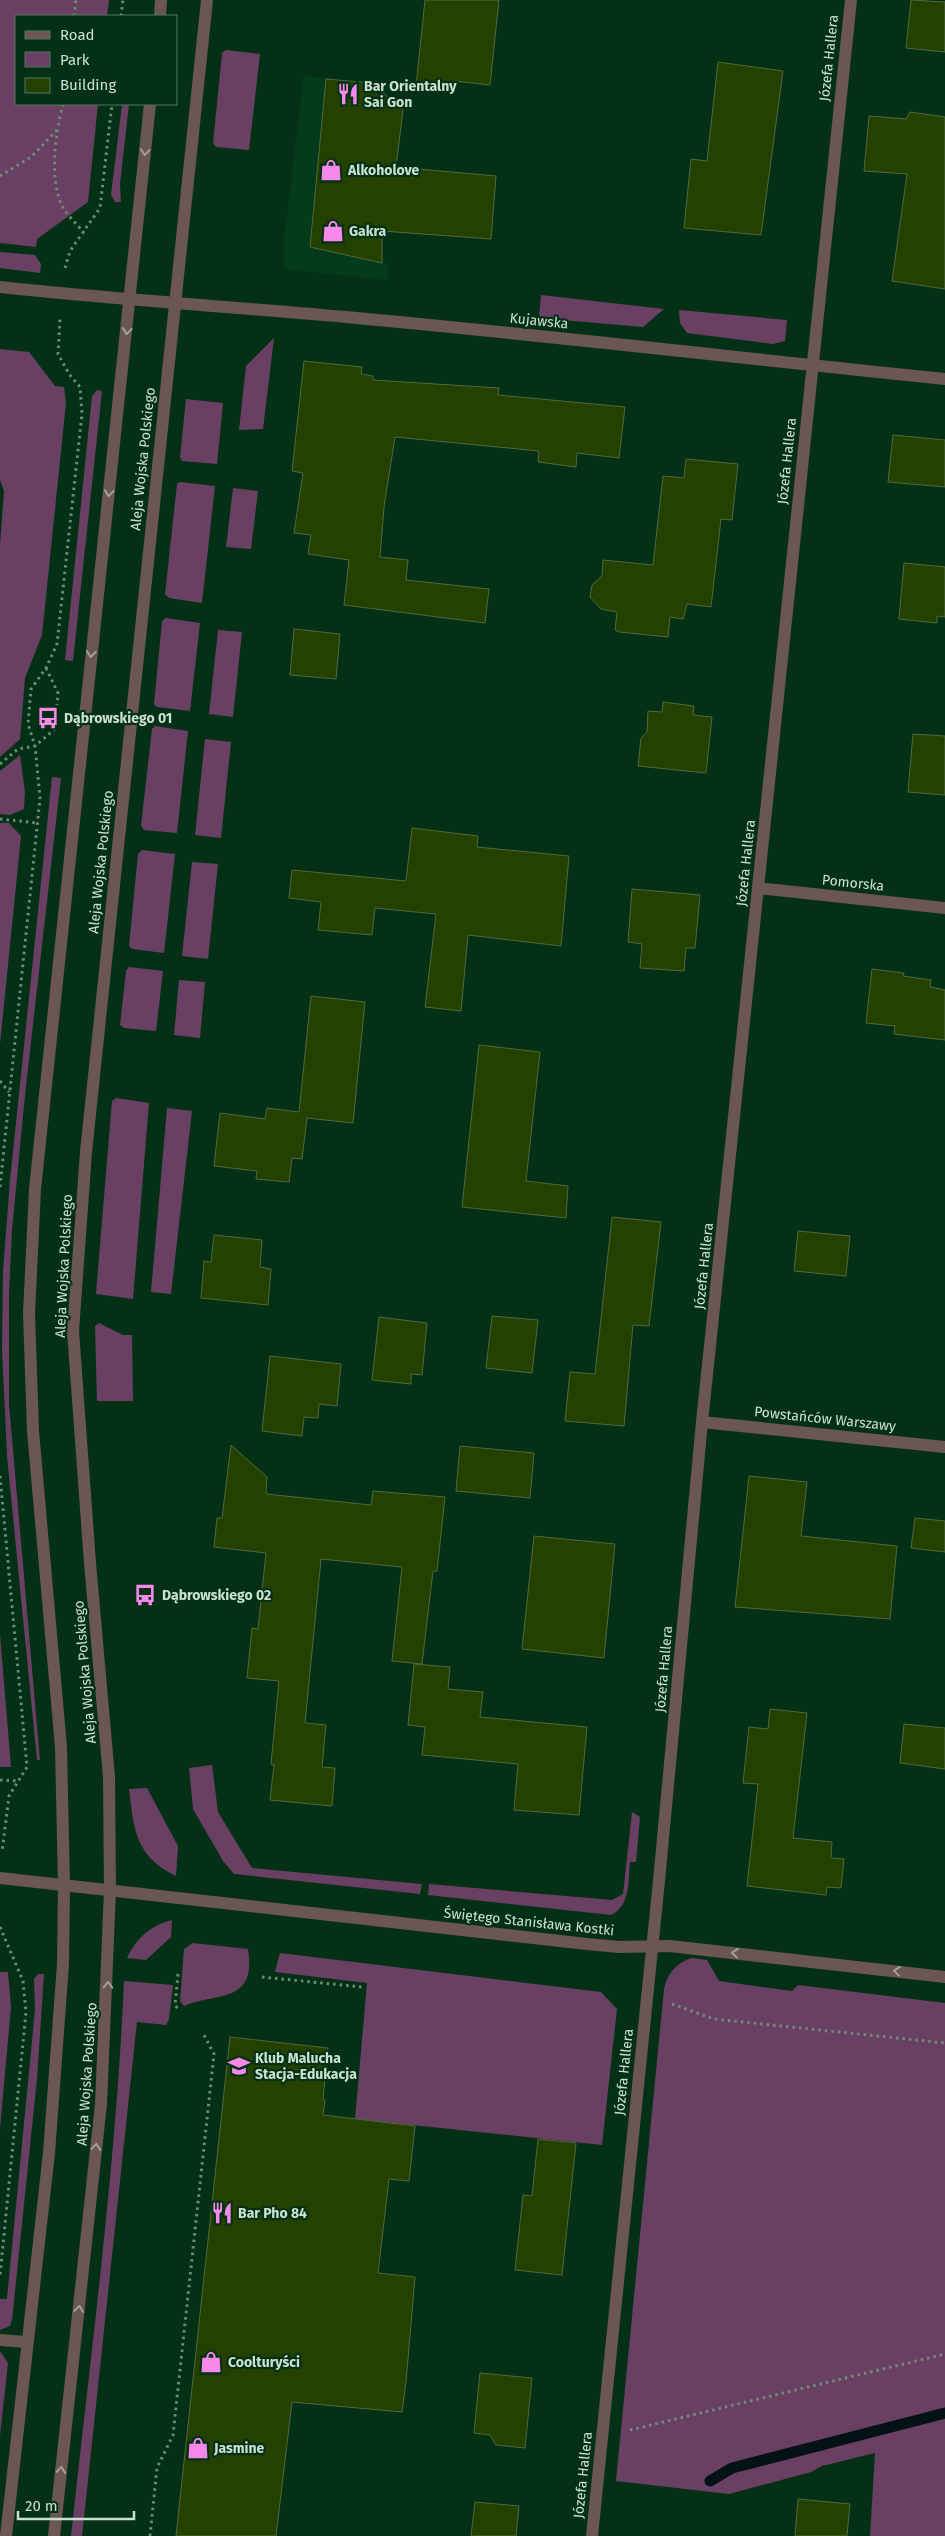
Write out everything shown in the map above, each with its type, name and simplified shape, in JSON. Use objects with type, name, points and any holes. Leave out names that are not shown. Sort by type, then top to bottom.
[{"type":"street","points":[[160,15],[161,0]]},
{"type":"street","name":"Aleja Wojska Polskiego","points":[[54,2536],[101,2104],[110,1891],[109,1778],[88,1543],[73,1331],[86,1152],[207,0]]},
{"type":"street","name":"Józefa Hallera","points":[[592,2536],[653,1946],[702,1422],[851,0]]},
{"type":"street","points":[[6,2536],[26,2342],[49,2153],[57,2059],[64,1886],[61,1747],[33,1431],[29,1305],[34,1189],[150,105]]},
{"type":"street","name":"Kujawska","points":[[0,287],[130,300],[490,330],[945,378]]},
{"type":"street","name":"Pomorska","points":[[758,888],[945,908]]},
{"type":"street","name":"Powstańców Warszawy","points":[[702,1422],[945,1447]]},
{"type":"street","name":"Świętego Stanisława Kostki","points":[[0,1878],[587,1944],[653,1946],[786,1958],[945,1977]]},
{"type":"street","points":[[0,2340],[26,2342]]},
{"type":"path","points":[[74,15],[76,0]]},
{"type":"path","points":[[121,15],[123,0]]},
{"type":"path","points":[[63,105],[57,130],[55,164],[59,199],[84,233]]},
{"type":"path","points":[[64,274],[70,251],[100,208],[112,105]]},
{"type":"path","points":[[0,176],[31,157],[57,130]]},
{"type":"path","points":[[0,1187],[38,823],[40,782],[35,746],[28,724],[31,689],[46,668],[58,638],[82,414],[80,387],[69,374],[58,354],[60,317]]},
{"type":"path","points":[[46,668],[58,693],[56,711]]},
{"type":"path","points":[[0,764],[18,749],[35,746],[55,729],[56,720]]},
{"type":"path","points":[[0,819],[38,823]]},
{"type":"path","points":[[0,1081],[9,1092]]},
{"type":"path","points":[[0,1476],[27,1766],[9,1796],[2,1854]]},
{"type":"path","points":[[0,1780],[18,1781]]},
{"type":"path","points":[[0,1927],[23,1981],[26,2012],[0,2275]]},
{"type":"path","points":[[178,1974],[175,2005],[178,2009]]},
{"type":"path","points":[[262,1977],[362,1987]]},
{"type":"path","points":[[668,2001],[676,2007],[714,2019],[945,2043]]},
{"type":"path","points":[[150,2536],[157,2468],[173,2435],[214,2054],[204,2035]]},
{"type":"path","points":[[620,2432],[945,2354]]},
{"type":"shaded area","points":[[304,76],[372,83],[385,220],[381,258],[389,267],[387,280],[284,269],[284,240]]},
{"type":"green space","points":[[0,0],[109,0],[107,15],[15,15],[15,105],[98,105],[88,202],[37,239],[36,247],[0,243]]},
{"type":"green space","points":[[226,50],[260,54],[249,150],[216,147],[213,143],[222,53]]},
{"type":"green space","points":[[122,105],[129,105],[120,184],[121,202],[115,202],[111,195]]},
{"type":"green space","points":[[0,252],[35,255],[41,264],[40,273],[0,268]]},
{"type":"green space","points":[[541,295],[664,309],[643,327],[539,318]]},
{"type":"green space","points":[[679,310],[787,320],[785,341],[773,344],[687,333],[680,323]]},
{"type":"green space","points":[[274,338],[263,429],[239,430],[246,366]]},
{"type":"green space","points":[[0,349],[29,352],[55,386],[64,387],[66,403],[42,635],[25,678],[20,739],[0,757],[0,545],[4,491],[0,480]]},
{"type":"green space","points":[[97,390],[102,391],[73,661],[65,660],[92,396]]},
{"type":"green space","points":[[186,399],[223,403],[217,464],[182,461],[180,457]]},
{"type":"green space","points":[[180,482],[215,486],[202,603],[169,598],[165,594],[177,484]]},
{"type":"green space","points":[[233,488],[258,491],[251,549],[226,547]]},
{"type":"green space","points":[[166,618],[200,623],[190,711],[157,707],[154,704],[162,621]]},
{"type":"green space","points":[[218,630],[242,632],[233,717],[209,714]]},
{"type":"green space","points":[[155,726],[188,731],[177,833],[144,830],[141,826],[152,729]]},
{"type":"green space","points":[[205,739],[231,742],[221,838],[195,835]]},
{"type":"green space","points":[[20,755],[25,792],[24,809],[10,815],[0,814],[0,771]]},
{"type":"green space","points":[[52,777],[61,778],[25,1095],[12,1230],[9,1294],[9,1404],[40,1760],[37,1760],[7,1456],[2,1349],[3,1271],[10,1180]]},
{"type":"green space","points":[[0,823],[9,823],[21,836],[0,1044]]},
{"type":"green space","points":[[142,850],[175,854],[164,953],[132,949],[129,946],[138,854]]},
{"type":"green space","points":[[192,862],[218,864],[208,959],[182,956]]},
{"type":"green space","points":[[129,967],[163,971],[156,1031],[124,1028],[120,1025],[126,971]]},
{"type":"green space","points":[[179,980],[205,982],[200,1038],[174,1035]]},
{"type":"green space","points":[[116,1098],[149,1103],[133,1299],[96,1294],[112,1101]]},
{"type":"green space","points":[[167,1108],[192,1111],[171,1294],[151,1292]]},
{"type":"green space","points":[[99,1323],[123,1335],[132,1335],[133,1401],[97,1401],[95,1326]]},
{"type":"green space","points":[[0,1634],[11,1767],[0,1767]]},
{"type":"green space","points":[[212,1765],[218,1812],[252,1868],[422,1884],[420,1894],[234,1874],[223,1861],[193,1809],[189,1768]]},
{"type":"green space","points":[[147,1788],[178,1846],[176,1876],[152,1860],[144,1850],[135,1829],[129,1789]]},
{"type":"green space","points":[[632,1812],[640,1817],[636,1862],[630,1862],[625,1899],[617,1911],[611,1915],[428,1895],[429,1884],[612,1900],[623,1894]]},
{"type":"green space","points":[[172,1920],[171,1937],[146,1960],[127,1958],[135,1944],[145,1933],[157,1925]]},
{"type":"green space","points":[[193,1943],[248,1949],[249,1967],[246,1980],[240,1988],[220,1997],[184,2006],[180,2001],[184,1949]]},
{"type":"green space","points":[[280,1953],[601,1992],[617,2009],[602,2145],[355,2119],[367,1983],[275,1972]]},
{"type":"green space","points":[[691,1958],[707,1960],[719,1981],[792,1991],[798,1985],[945,2003],[945,2536],[870,2536],[875,2453],[822,2466],[811,2472],[729,2494],[616,2481],[664,1989],[673,1969]]},
{"type":"green space","points":[[0,1972],[8,1972],[11,2007],[0,2129]]},
{"type":"green space","points":[[38,1974],[44,1974],[37,2079],[12,2320],[10,2326],[0,2330],[0,2299],[7,2299],[35,2010],[34,1979]]},
{"type":"green space","points":[[124,1981],[173,1985],[169,2019],[166,2025],[137,2022],[82,2536],[71,2536],[109,2189]]},
{"type":"green space","points":[[0,2351],[8,2363],[0,2436]]},
{"type":"building","points":[[425,0],[499,0],[490,85],[454,81],[453,90],[416,86]]},
{"type":"building","points":[[911,0],[945,2],[945,52],[906,48]]},
{"type":"building","points":[[718,62],[783,71],[761,235],[684,228],[691,159],[707,161]]},
{"type":"building","points":[[326,79],[372,83],[403,110],[396,167],[496,176],[491,239],[382,231],[382,263],[310,247]]},
{"type":"building","points":[[910,112],[945,117],[945,289],[892,281],[907,174],[864,171],[869,116],[906,119]]},
{"type":"building","points":[[304,361],[362,367],[361,374],[373,376],[373,380],[499,388],[498,395],[625,407],[619,458],[577,453],[576,467],[538,462],[539,451],[395,437],[384,507],[380,557],[408,560],[406,580],[489,589],[485,623],[344,605],[349,560],[308,554],[311,535],[294,533],[303,473],[292,471]]},
{"type":"building","points":[[893,435],[945,440],[945,487],[888,482]]},
{"type":"building","points":[[686,459],[738,464],[732,520],[721,519],[711,607],[687,604],[683,619],[670,617],[668,637],[619,632],[615,630],[617,612],[601,609],[590,597],[592,585],[602,576],[603,560],[653,565],[663,476],[684,478]]},
{"type":"building","points":[[904,563],[945,567],[945,617],[937,616],[937,623],[899,619]]},
{"type":"building","points":[[294,629],[340,634],[336,679],[290,675]]},
{"type":"building","points":[[663,702],[694,706],[693,715],[712,717],[706,773],[638,766],[641,738],[647,732],[648,711],[662,712]]},
{"type":"building","points":[[913,734],[945,736],[945,795],[908,792]]},
{"type":"building","points":[[412,828],[478,836],[477,847],[569,856],[561,946],[468,935],[461,1011],[425,1007],[436,914],[375,908],[372,935],[318,930],[321,902],[289,898],[292,870],[406,881]]},
{"type":"building","points":[[632,889],[700,895],[695,948],[686,948],[684,971],[640,968],[642,944],[628,942]]},
{"type":"building","points":[[872,969],[904,973],[903,976],[931,980],[930,987],[945,990],[945,1040],[894,1034],[895,1026],[866,1023]]},
{"type":"building","points":[[311,996],[365,1002],[353,1123],[307,1118],[302,1159],[292,1158],[289,1182],[256,1179],[257,1171],[214,1166],[220,1113],[265,1119],[267,1108],[299,1112]]},
{"type":"building","points":[[479,1045],[540,1052],[526,1181],[568,1186],[566,1218],[462,1207]]},
{"type":"building","points":[[612,1217],[661,1222],[649,1326],[633,1325],[624,1426],[565,1421],[570,1372],[595,1374]]},
{"type":"building","points":[[798,1231],[850,1236],[846,1276],[794,1271]]},
{"type":"building","points":[[214,1235],[262,1240],[260,1267],[271,1269],[268,1305],[201,1298],[204,1261],[211,1262]]},
{"type":"building","points":[[492,1316],[538,1320],[532,1373],[486,1368]]},
{"type":"building","points":[[379,1317],[427,1323],[422,1375],[411,1374],[411,1384],[372,1380]]},
{"type":"building","points":[[270,1356],[341,1364],[337,1406],[319,1404],[318,1418],[304,1417],[302,1436],[262,1431]]},
{"type":"building","points":[[231,1445],[267,1477],[266,1494],[371,1505],[373,1491],[445,1497],[437,1571],[433,1571],[422,1664],[392,1661],[402,1567],[321,1559],[305,1723],[326,1725],[322,1767],[335,1768],[332,1806],[270,1800],[274,1765],[271,1764],[279,1681],[247,1678],[252,1628],[258,1629],[266,1553],[214,1547],[217,1518],[222,1518]]},
{"type":"building","points":[[460,1446],[534,1453],[530,1498],[456,1491]]},
{"type":"building","points":[[749,1476],[807,1482],[801,1536],[897,1546],[890,1619],[735,1607]]},
{"type":"building","points":[[915,1518],[945,1521],[945,1552],[911,1548]]},
{"type":"building","points":[[534,1536],[615,1544],[604,1658],[522,1649]]},
{"type":"building","points":[[414,1664],[450,1667],[448,1689],[483,1692],[480,1717],[587,1727],[579,1815],[514,1810],[518,1764],[422,1755],[425,1727],[408,1725]]},
{"type":"building","points":[[770,1709],[807,1713],[793,1838],[832,1842],[831,1858],[844,1859],[841,1888],[827,1887],[826,1895],[747,1886],[758,1784],[743,1783],[749,1727],[768,1729]]},
{"type":"building","points":[[904,1724],[945,1728],[945,1769],[900,1763]]},
{"type":"building","points":[[230,2037],[328,2048],[323,2115],[415,2126],[409,2181],[389,2179],[378,2273],[415,2277],[406,2382],[402,2412],[292,2402],[276,2536],[176,2536]]},
{"type":"building","points":[[538,2139],[576,2143],[562,2275],[515,2270],[523,2195],[532,2196]]},
{"type":"building","points":[[480,2373],[532,2378],[525,2448],[496,2445],[490,2435],[474,2433]]},
{"type":"building","points":[[798,2499],[850,2504],[847,2536],[795,2536]]},
{"type":"building","points":[[475,2502],[519,2506],[516,2536],[471,2536]]},
{"type":"waterway","points":[[710,2481],[732,2468],[945,2413]]},
{"type":"place","name":"Bar Orientalny Sai Gon","points":[[348,94]]},
{"type":"place","name":"Alkoholove","points":[[331,170]]},
{"type":"place","name":"Gakra","points":[[333,231]]},
{"type":"place","name":"Dąbrowskiego 01","points":[[48,718]]},
{"type":"place","name":"Dąbrowskiego 02","points":[[145,1595]]},
{"type":"place","name":"Klub Malucha Stacja-Edukacja","points":[[239,2066]]},
{"type":"place","name":"Bar Pho 84","points":[[222,2213]]},
{"type":"place","name":"Coolturyści","points":[[211,2362]]},
{"type":"place","name":"Jasmine","points":[[198,2448]]}]
